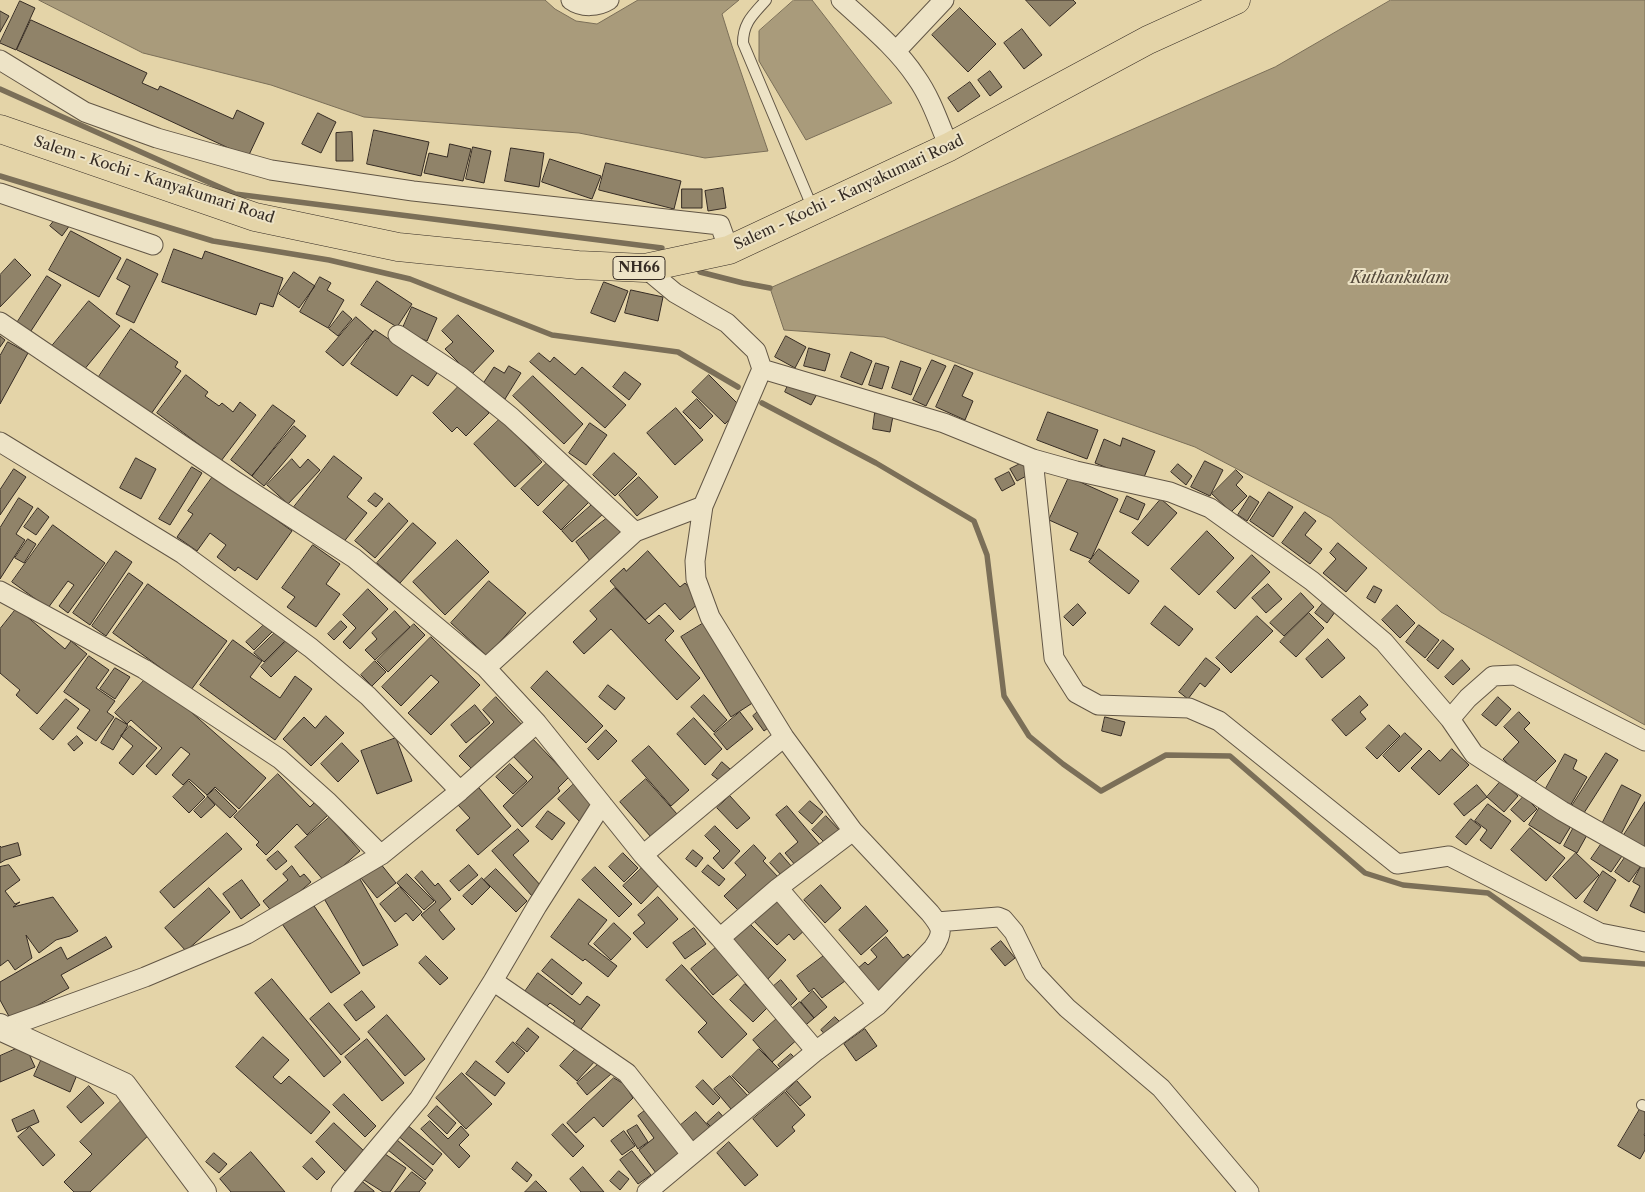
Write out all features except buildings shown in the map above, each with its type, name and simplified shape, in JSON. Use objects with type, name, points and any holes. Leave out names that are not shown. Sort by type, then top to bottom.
[{"type":"highway","name":"Salem - Kochi - Kanyakumari Road","points":[[0,129],[254,217],[398,247],[578,265],[645,268],[729,250],[949,147],[1148,40],[1236,0]]},
{"type":"street","points":[[571,0],[577,4],[592,6],[609,0]]},
{"type":"street","points":[[841,0],[896,51],[916,75],[924,88],[949,147]]},
{"type":"street","points":[[896,51],[944,0]]},
{"type":"street","points":[[0,60],[85,112],[157,138],[271,170],[414,191],[720,225],[729,250]]},
{"type":"street","points":[[0,193],[153,245]]},
{"type":"street","points":[[645,268],[675,294],[727,323],[756,351],[762,369],[703,506],[695,561],[696,579],[710,617],[784,737],[852,831],[937,922],[941,931],[940,938],[933,948],[878,1005],[816,1051],[648,1192]]},
{"type":"street","points":[[0,322],[235,481],[354,558],[486,668],[537,723],[643,855],[720,938],[816,1051]]},
{"type":"street","points":[[398,336],[460,376],[511,417],[635,532]]},
{"type":"street","points":[[762,369],[944,423],[1033,460],[1170,492],[1210,508],[1312,581],[1384,642],[1450,719],[1474,754],[1562,811],[1645,858]]},
{"type":"street","points":[[0,442],[182,554],[311,648],[368,696],[460,791]]},
{"type":"street","points":[[1033,460],[1054,658],[1076,693],[1098,705],[1189,708],[1219,721],[1397,864],[1449,856],[1600,933],[1645,942]]},
{"type":"street","points":[[486,668],[635,532],[703,506]]},
{"type":"street","points":[[0,591],[144,669],[280,758],[327,800],[381,855]]},
{"type":"street","points":[[1450,719],[1468,698],[1493,676],[1515,675],[1645,741]]},
{"type":"street","points":[[1,1028],[146,976],[247,934],[381,855],[460,791],[537,723]]},
{"type":"street","points":[[643,855],[784,737]]},
{"type":"street","points":[[341,1192],[420,1099],[537,906],[602,804]]},
{"type":"street","points":[[720,938],[778,888],[852,831]]},
{"type":"street","points":[[778,888],[878,1005]]},
{"type":"street","points":[[937,922],[998,917],[1003,919],[1014,932],[1034,973],[1067,1008],[1162,1088],[1249,1192]]},
{"type":"street","points":[[493,981],[627,1073],[691,1154]]},
{"type":"street","points":[[1,1028],[124,1085],[204,1192]]},
{"type":"lane","points":[[766,0],[748,20],[743,32],[743,43],[813,210]]},
{"type":"water","points":[[39,0],[545,0],[555,9],[576,21],[597,24],[638,0],[739,0],[722,14],[768,151],[705,158],[579,133],[364,117],[271,85],[143,53]]},
{"type":"water","points":[[794,0],[812,0],[892,103],[806,140],[759,61],[759,31]]},
{"type":"water","name":"Kuthankulam","points":[[1391,0],[1645,0],[1645,725],[1441,612],[1331,518],[1195,447],[884,337],[784,330],[770,288],[1275,67]]},
{"type":"waterway","points":[[0,89],[235,194],[662,248]]},
{"type":"waterway","points":[[0,176],[213,241],[329,260],[410,279],[552,335],[678,352],[738,387]]},
{"type":"waterway","points":[[700,272],[770,288]]},
{"type":"waterway","points":[[762,403],[876,463],[974,521],[987,555],[1004,696],[1029,736],[1063,764],[1101,791],[1166,755],[1230,756],[1365,873],[1403,885],[1488,893],[1581,959],[1645,964]]}]
